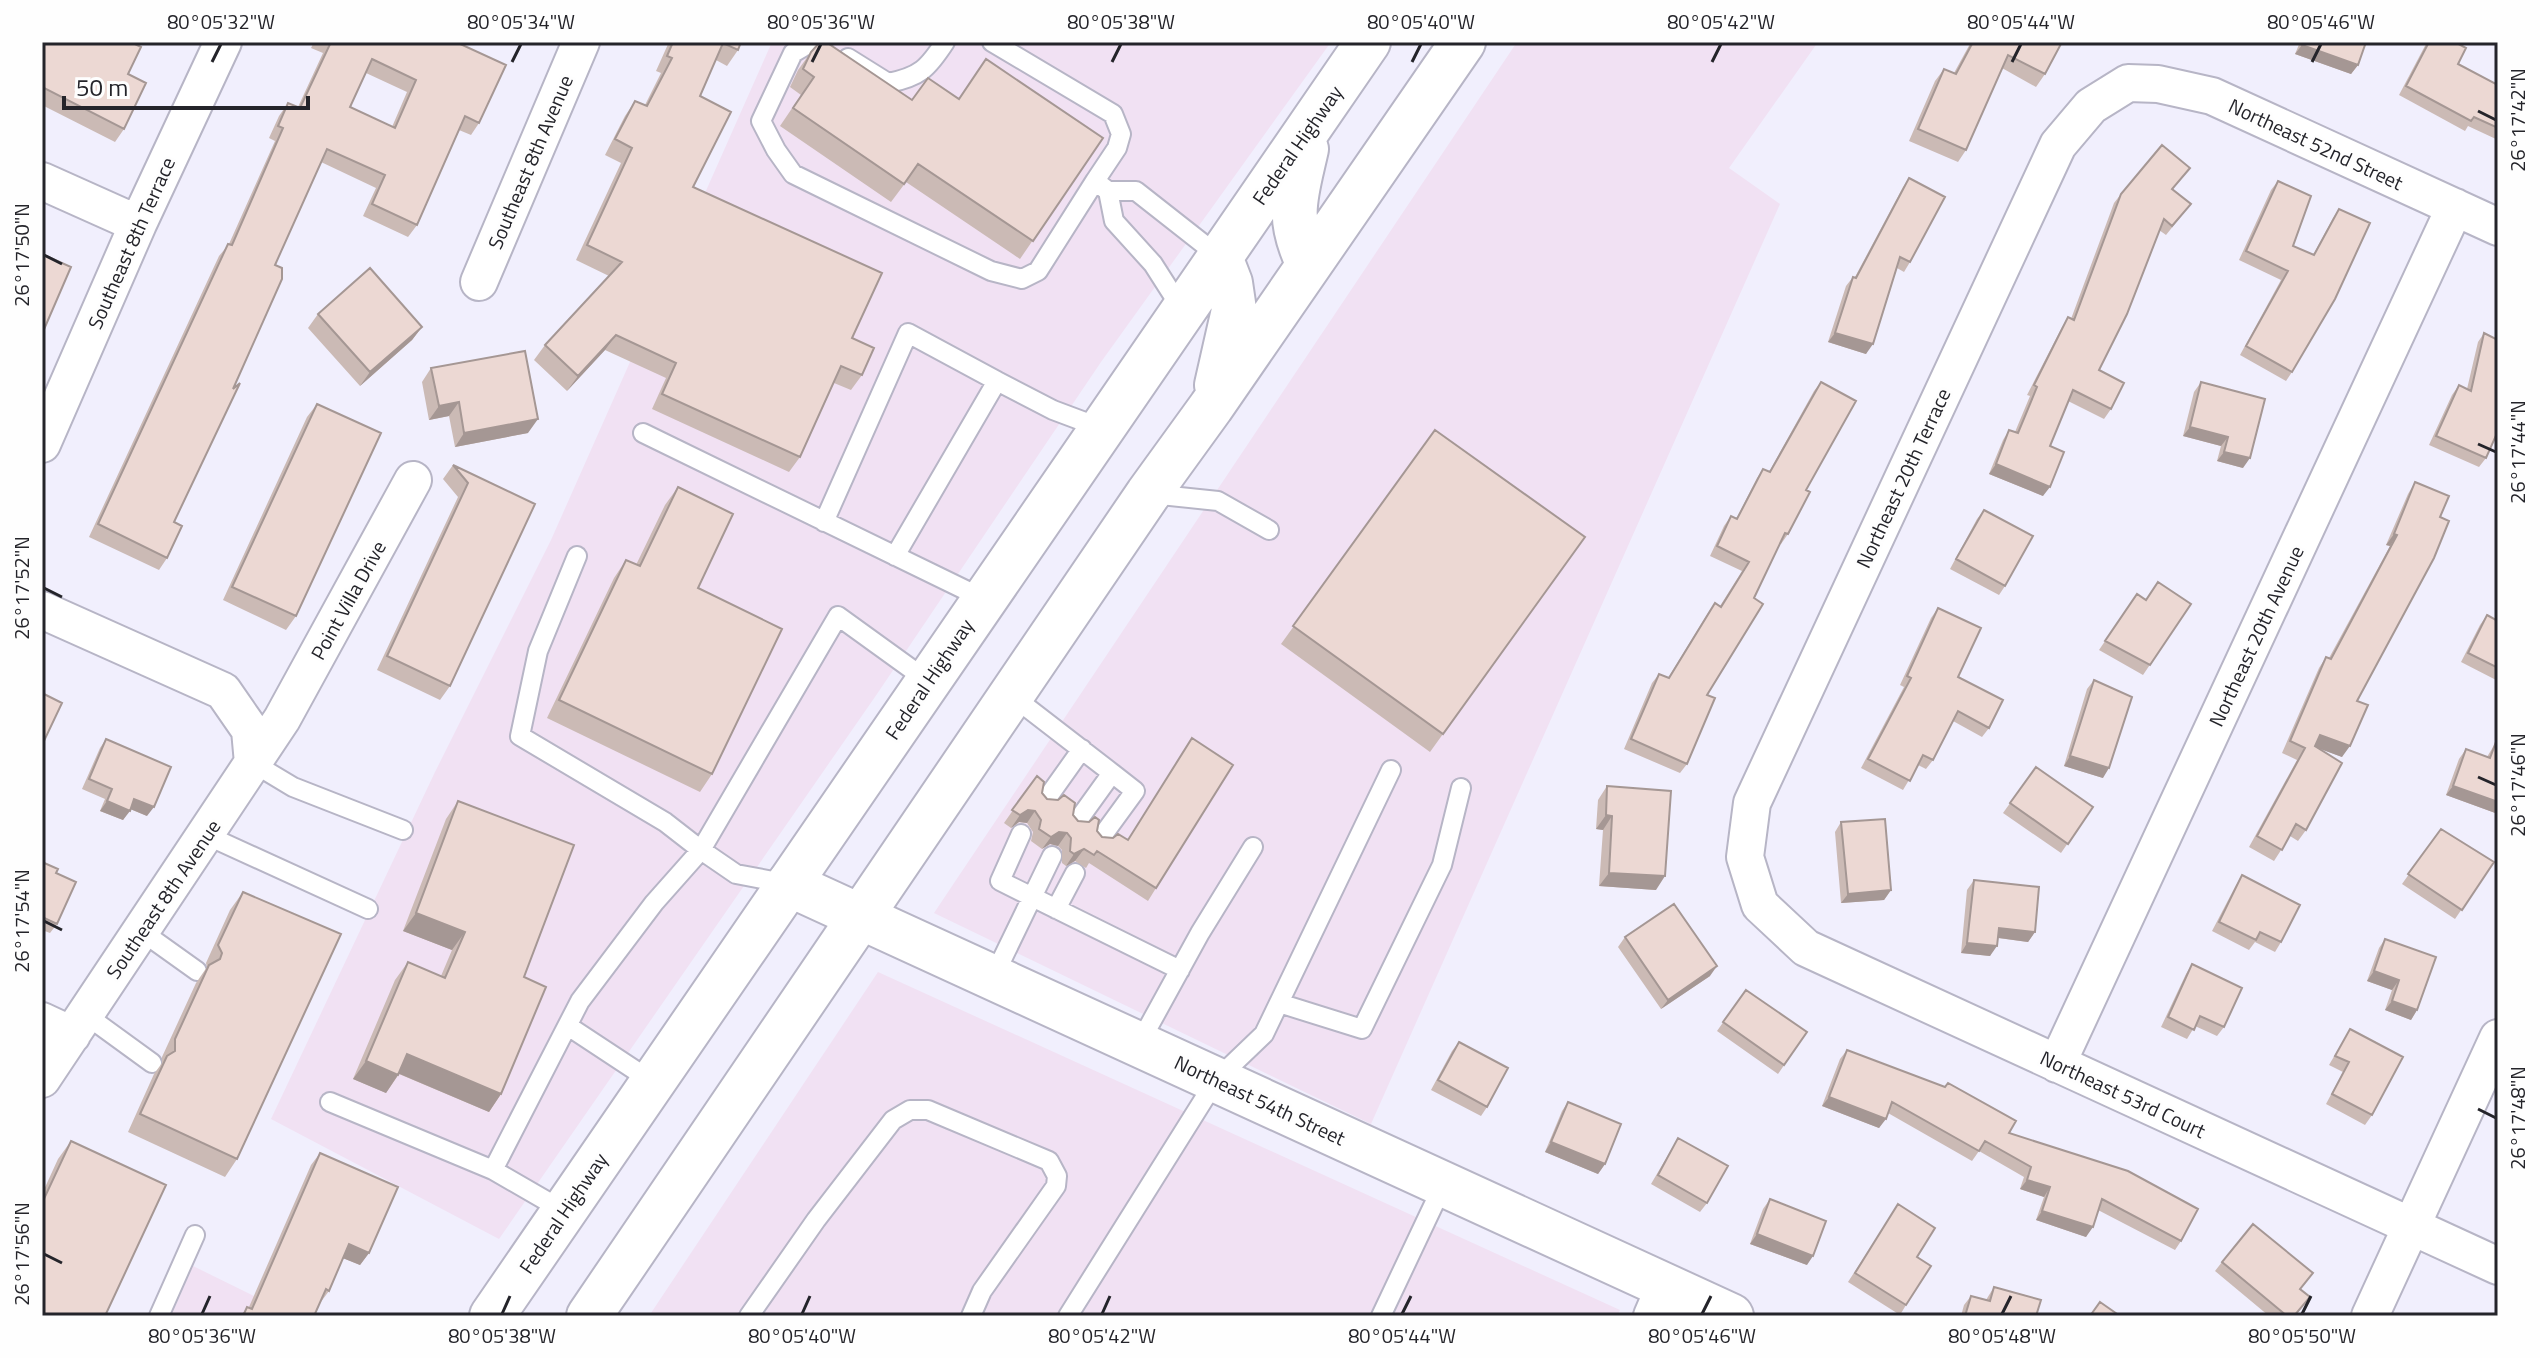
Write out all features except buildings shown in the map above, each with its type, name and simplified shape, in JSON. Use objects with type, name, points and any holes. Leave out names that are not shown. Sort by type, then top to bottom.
[{"type":"main road","name":"Federal Highway","points":[[492,1316],[1368,42]]},
{"type":"main road","points":[[589,1316],[1148,494],[1463,42]]},
{"type":"main road","points":[[1309,265],[1299,245],[1292,207],[1313,123]]},
{"type":"main road","points":[[1211,407],[1234,310],[1230,283],[1220,257]]},
{"type":"main road","name":"Northeast 54th Street","points":[[789,884],[1443,1184],[1659,1301],[1731,1316]]},
{"type":"street","name":"Southeast 8th Terrace","points":[[42,444],[138,224],[223,42]]},
{"type":"street","name":"Southeast 8th Avenue","points":[[479,282],[581,42]]},
{"type":"street","name":"Northeast 52nd Street","points":[[2128,83],[2158,84],[2212,96],[2498,227]]},
{"type":"street","name":"Northeast 20th Terrace","points":[[1760,905],[1745,857],[1752,803],[2058,145],[2091,106],[2128,83]]},
{"type":"street","points":[[42,181],[138,224]]},
{"type":"street","name":"Northeast 20th Avenue","points":[[2057,1064],[2455,207]]},
{"type":"street","name":"Point Villa Drive","points":[[282,719],[413,480]]},
{"type":"street","points":[[42,610],[223,691],[250,730],[253,763]]},
{"type":"street","name":"Southeast 8th Avenue","points":[[42,1079],[67,1024],[141,931],[282,719]]},
{"type":"street","name":"Northeast 53rd Court","points":[[1760,905],[1806,948],[2498,1266]]},
{"type":"street","points":[[2370,1316],[2498,1038]]},
{"type":"lane","points":[[945,42],[929,67],[907,79],[888,83],[823,42],[805,46],[793,53],[761,121],[793,174],[991,271],[1022,279],[1038,271],[1101,186],[1121,134],[1113,114],[992,42]]},
{"type":"lane","points":[[1101,186],[1136,191],[1220,257]]},
{"type":"lane","points":[[1101,186],[1114,221],[1153,264],[1183,311]]},
{"type":"lane","points":[[824,522],[908,333],[1053,410],[1102,428]]},
{"type":"lane","points":[[895,556],[997,381]]},
{"type":"lane","points":[[643,433],[984,599]]},
{"type":"lane","points":[[1148,494],[1218,501],[1269,530]]},
{"type":"lane","points":[[577,556],[538,651],[520,736],[665,822],[736,874],[789,884]]},
{"type":"lane","points":[[493,1170],[580,1001],[654,903],[701,850],[838,616],[928,681]]},
{"type":"lane","points":[[1011,695],[1135,791],[1100,839]]},
{"type":"lane","points":[[1045,801],[1082,749]]},
{"type":"lane","points":[[253,763],[293,787],[403,830]]},
{"type":"lane","points":[[1068,1316],[1216,1080],[1264,1034],[1391,770]]},
{"type":"lane","points":[[1076,823],[1112,773]]},
{"type":"lane","points":[[1279,1003],[1362,1029],[1442,865],[1461,788]]},
{"type":"lane","points":[[1021,834],[1000,881],[1180,970]]},
{"type":"lane","points":[[206,835],[368,909]]},
{"type":"lane","points":[[1139,1044],[1253,847]]},
{"type":"lane","points":[[993,978],[1052,856]]},
{"type":"lane","points":[[1056,909],[1075,873]]},
{"type":"lane","points":[[141,931],[197,971]]},
{"type":"lane","points":[[67,1024],[152,1063]]},
{"type":"lane","points":[[568,1026],[653,1082]]},
{"type":"lane","points":[[330,1102],[493,1170],[564,1211]]},
{"type":"lane","points":[[749,1316],[816,1220],[893,1120],[910,1110],[928,1110],[1049,1161],[1057,1176],[1056,1186],[982,1291],[974,1315]]},
{"type":"lane","points":[[1381,1316],[1443,1184]]},
{"type":"lane","points":[[159,1316],[195,1235]]},
{"type":"shaded area","points":[[772,42],[1331,42],[1101,362],[877,694],[499,1239],[271,1119],[435,772],[551,540]]},
{"type":"shaded area","points":[[1517,42],[1818,42],[1729,168],[1780,204],[1371,1124],[934,913]]},
{"type":"shaded area","points":[[878,972],[1620,1310],[1617,1316],[649,1316]]},
{"type":"shaded area","points":[[193,1266],[295,1316],[171,1316]]}]
